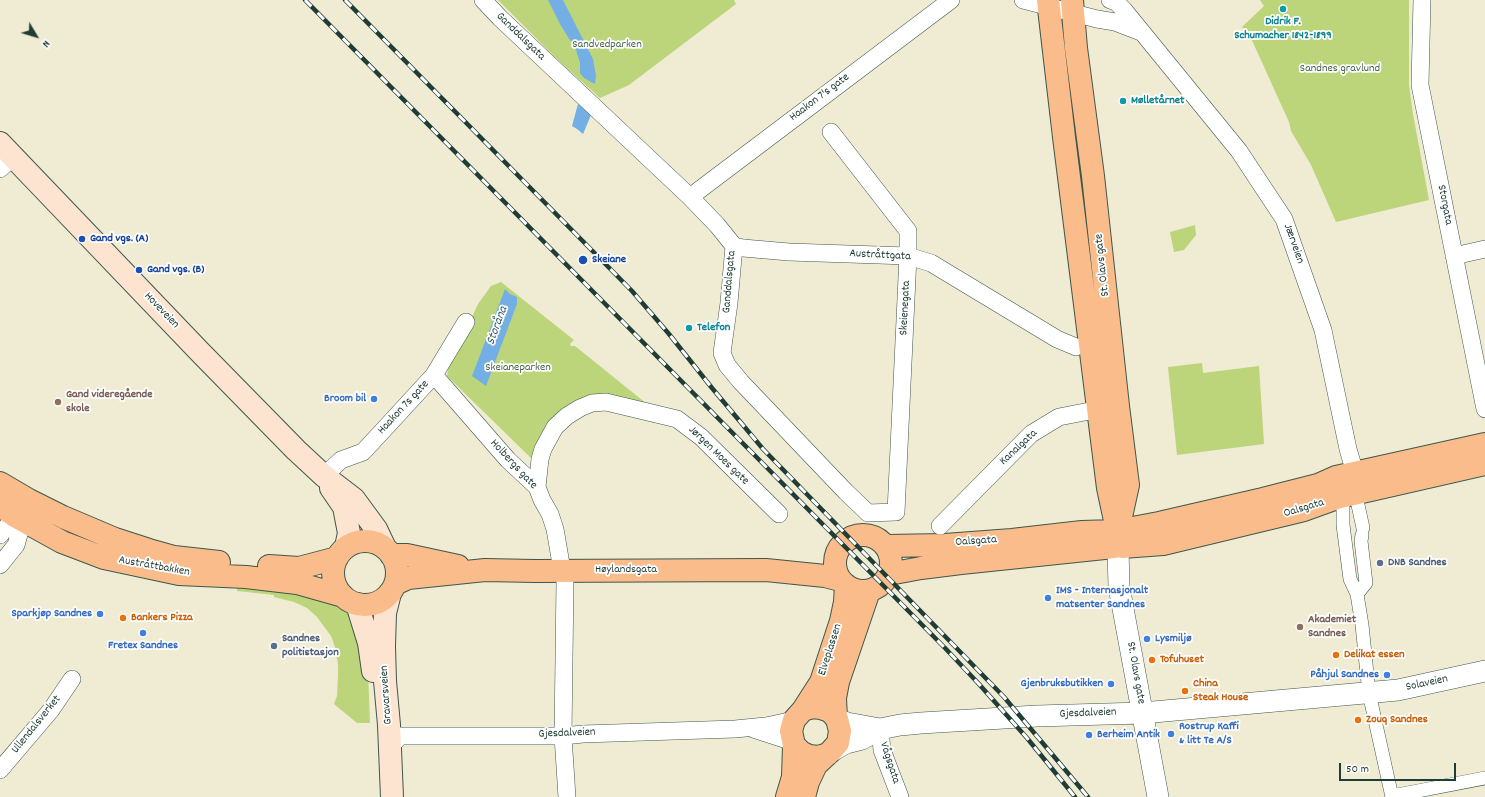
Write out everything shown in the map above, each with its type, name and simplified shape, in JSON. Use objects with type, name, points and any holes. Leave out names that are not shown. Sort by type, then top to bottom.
[{"type":"main road","name":"St. Olavs gate","points":[[1049,3],[1064,137],[1108,408],[1128,485],[1118,537]]},
{"type":"main road","name":"St. Olavs gate","points":[[1072,6],[1093,176],[1108,408]]},
{"type":"main road","name":"Hoveveien","points":[[4,156],[296,450],[324,476],[354,499],[376,529],[388,551]]},
{"type":"main road","name":"Oalsgata","points":[[889,574],[1118,537],[1159,523],[1318,485],[1336,477],[1485,444]]},
{"type":"main road","name":"Oalsgata","points":[[886,546],[945,545],[1012,540],[1082,532],[1163,544],[1304,510],[1340,497],[1365,497],[1485,464]]},
{"type":"main road","name":"Hoveveien","points":[[324,476],[344,507],[349,533],[341,553]]},
{"type":"main road","name":"Austråttbakken","points":[[0,483],[17,511],[62,542],[104,558],[179,574],[246,577],[298,583],[350,600]]},
{"type":"main road","name":"Austråttbakken","points":[[17,511],[63,517],[115,539],[174,557],[299,568],[341,553]]},
{"type":"main road","points":[[862,535],[878,539],[886,546],[891,558],[889,574],[881,585],[869,591],[861,591],[853,590],[843,583],[836,572],[835,562],[837,553],[842,545],[848,540],[862,535]]},
{"type":"main road","points":[[358,542],[372,542],[388,551],[397,569],[392,588],[381,600],[370,605],[350,600],[335,585],[333,571],[341,553],[358,542]]},
{"type":"main road","name":"Høylandsgata","points":[[766,570],[824,558],[842,545]]},
{"type":"main road","name":"Høylandsgata","points":[[388,551],[485,570],[563,576],[766,570],[825,576],[843,583]]},
{"type":"main road","name":"Høylandsgata","points":[[392,588],[408,578],[485,570]]},
{"type":"main road","name":"Elveplassen","points":[[798,715],[821,682],[841,621],[845,602],[843,583]]},
{"type":"main road","name":"Gravarsveien","points":[[392,588],[385,613],[384,646],[392,797]]},
{"type":"main road","name":"Elveplassen","points":[[836,718],[835,698],[838,682],[869,591]]},
{"type":"main road","name":"Gravarsveien","points":[[350,600],[369,643],[378,726],[381,797]]},
{"type":"main road","points":[[787,797],[793,777],[794,743],[791,731],[798,715],[812,707],[821,708],[830,711],[836,718],[840,730],[838,743],[816,765],[808,782],[804,797]]},
{"type":"main road","points":[[794,743],[801,752],[809,756],[819,756],[829,753]]},
{"type":"street","name":"Ganddalsgata","points":[[483,0],[500,18],[717,224],[734,246],[722,353],[727,365],[740,382],[835,481],[868,512],[896,512]]},
{"type":"street","name":"Haakon 7's gate","points":[[690,197],[951,0]]},
{"type":"street","points":[[1023,0],[1072,6],[1141,32]]},
{"type":"street","name":"Jærveien","points":[[1110,0],[1116,2],[1124,10],[1239,151],[1284,219],[1323,330],[1348,449],[1355,473],[1365,497]]},
{"type":"street","name":"Storgata","points":[[1422,0],[1420,86],[1485,409]]},
{"type":"street","name":"Skeienegata","points":[[831,132],[908,231],[896,512]]},
{"type":"street","name":"Austråttgata","points":[[734,246],[789,252],[908,256],[931,263],[1057,339],[1076,347]]},
{"type":"street","points":[[1454,256],[1485,249]]},
{"type":"street","name":"Haakon 7s gate","points":[[324,476],[341,460],[363,452],[434,375],[466,322]]},
{"type":"street","name":"Holbergs gate","points":[[434,375],[508,460],[537,488],[550,514],[555,529],[563,576],[562,736],[567,797]]},
{"type":"street","name":"Jørgen Moes gate","points":[[537,488],[540,460],[543,449],[555,427],[567,416],[580,408],[592,403],[606,402],[678,419],[701,437],[779,514]]},
{"type":"street","name":"Kanalgata","points":[[940,526],[1031,434],[1059,417],[1108,408]]},
{"type":"street","points":[[1365,497],[1350,579],[1357,594],[1362,625],[1369,693],[1392,796],[1485,778]]},
{"type":"street","points":[[1343,507],[1343,525],[1357,535]]},
{"type":"street","points":[[0,535],[17,511]]},
{"type":"street","points":[[0,565],[16,545],[17,511]]},
{"type":"street","name":"St. Olavs gate","points":[[1118,537],[1119,587],[1158,797]]},
{"type":"street","points":[[0,555],[0,565]]},
{"type":"street","name":"Solaveien","points":[[1369,693],[1398,690],[1485,671]]},
{"type":"street","name":"Ullendalsverket","points":[[0,770],[50,710],[72,679]]},
{"type":"street","name":"Gjesdalveien","points":[[829,753],[846,743],[862,739],[880,729],[900,725],[1036,716],[1142,712],[1369,693]]},
{"type":"street","name":"Gjesdalveien","points":[[390,747],[400,736],[562,736],[591,733],[749,728],[798,715]]},
{"type":"street","name":"Gjesdalveien","points":[[836,718],[847,724],[880,729]]},
{"type":"street","name":"Gjesdalveien","points":[[749,728],[794,743]]},
{"type":"street","name":"Vågsgata","points":[[880,729],[882,750],[900,797]]},
{"type":"green space","name":"Sandvedparken","points":[[498,0],[734,0],[736,4],[629,85],[600,98],[558,60]]},
{"type":"green space","name":"Sandnes gravlund","points":[[1260,0],[1409,0],[1409,86],[1429,200],[1336,222],[1311,165],[1291,131],[1289,122],[1250,36],[1242,27],[1264,6]]},
{"type":"green space","points":[[1195,225],[1196,235],[1184,250],[1174,252],[1170,232]]},
{"type":"green space","name":"Skeianeparken","points":[[501,282],[574,340],[570,344],[571,346],[575,346],[652,408],[591,399],[533,460],[447,376],[448,369],[478,304],[491,286]]},
{"type":"green space","points":[[1202,363],[1203,373],[1259,366],[1264,444],[1177,455],[1168,367]]},
{"type":"green space","points":[[237,584],[267,585],[336,604],[348,614],[357,631],[368,671],[370,723],[357,723],[334,704],[337,696],[338,676],[338,664],[335,647],[331,636],[317,617],[307,608],[294,602],[274,597],[274,595],[237,591]]},
{"type":"water","points":[[548,0],[563,0],[593,59],[596,76],[595,84],[584,78],[580,73],[580,63],[576,50],[560,24]]},
{"type":"water","points":[[578,104],[591,115],[583,134],[572,126]]},
{"type":"water","name":"Storåna","points":[[505,289],[510,294],[517,297],[517,304],[486,386],[472,376]]},
{"type":"railway","points":[[305,0],[945,648],[1027,738],[1075,797]]},
{"type":"railway","points":[[345,0],[632,291],[763,449],[1004,697],[1088,797]]},
{"type":"place","name":"Didrik F. Schumacher 1842-1899","points":[[1283,9]]},
{"type":"place","name":"Mølletårnet","points":[[1123,101]]},
{"type":"place","name":"Gand vgs. (A)","points":[[82,239]]},
{"type":"place","name":"Skeiane","points":[[583,260]]},
{"type":"place","name":"Gand vgs. (B)","points":[[139,270]]},
{"type":"place","name":"Telefon","points":[[689,328]]},
{"type":"place","name":"Broom bil","points":[[374,399]]},
{"type":"place","name":"Gand videregående skole","points":[[58,402]]},
{"type":"place","name":"DNB Sandnes","points":[[1380,563]]},
{"type":"place","name":"IMS - Internasjonalt matsenter Sandnes","points":[[1048,598]]},
{"type":"place","name":"Sparkjøp Sandnes","points":[[100,614]]},
{"type":"place","name":"Bankers Pizza","points":[[123,618]]},
{"type":"place","name":"Akademiet Sandnes","points":[[1300,627]]},
{"type":"place","name":"Fretex Sandnes","points":[[143,633]]},
{"type":"place","name":"Lysmiljø","points":[[1147,639]]},
{"type":"place","name":"Sandnes politistasjon","points":[[274,646]]},
{"type":"place","name":"Delikat essen","points":[[1336,655]]},
{"type":"place","name":"Tofuhuset","points":[[1152,660]]},
{"type":"place","name":"Påhjul Sandnes","points":[[1387,675]]},
{"type":"place","name":"Gjenbruksbutikken","points":[[1111,684]]},
{"type":"place","name":"China Steak House","points":[[1185,691]]},
{"type":"place","name":"Zouq Sandnes","points":[[1358,720]]},
{"type":"place","name":"Rostrup Kaffi & litt Te A/S","points":[[1171,734]]},
{"type":"place","name":"Berheim Antik","points":[[1089,735]]}]
